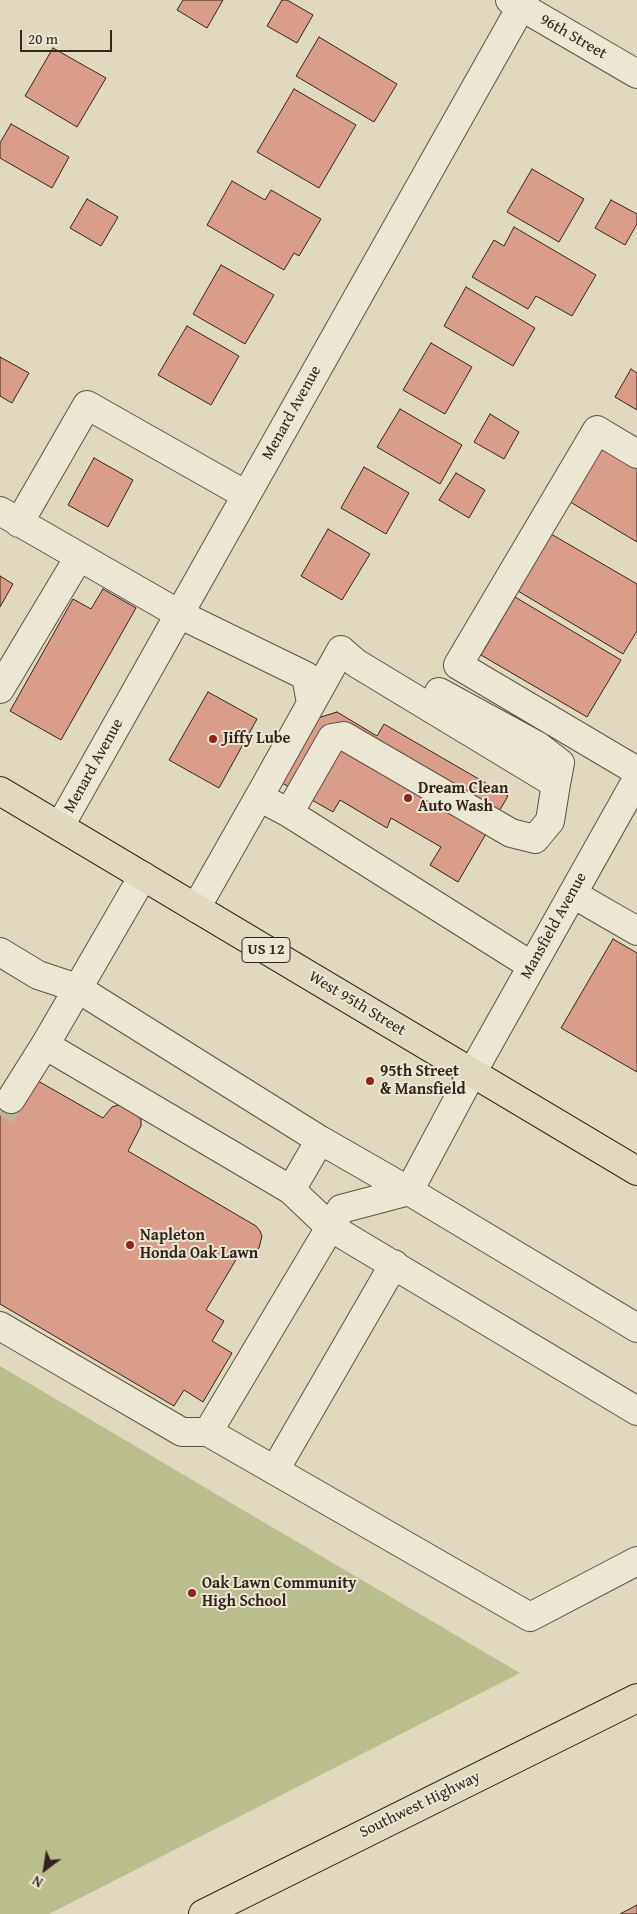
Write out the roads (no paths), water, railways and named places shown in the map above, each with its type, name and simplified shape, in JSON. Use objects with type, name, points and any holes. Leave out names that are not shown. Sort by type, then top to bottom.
[{"type":"main road","name":"West 95th Street","points":[[0,791],[637,1171]]},
{"type":"main road","name":"Southwest Highway","points":[[203,1914],[637,1698]]},
{"type":"street","name":"96th Street","points":[[519,2],[637,74]]},
{"type":"street","name":"Menard Avenue","points":[[60,826],[246,496],[519,2]]},
{"type":"street","points":[[246,496],[87,405],[10,517],[179,614],[306,676],[311,703]]},
{"type":"street","points":[[637,454],[597,430],[458,665],[637,771]]},
{"type":"street","points":[[0,689],[79,557]]},
{"type":"street","points":[[196,908],[341,650],[356,663],[556,784],[550,821],[535,839],[511,834],[344,736],[332,738],[289,814]]},
{"type":"street","name":"Mansfield Avenue","points":[[409,1191],[472,1073],[637,779]]},
{"type":"street","points":[[259,797],[532,966]]},
{"type":"street","points":[[11,1099],[45,1045],[143,876]]},
{"type":"street","points":[[573,894],[637,932]]},
{"type":"street","points":[[2,958],[38,975],[77,988],[320,1140],[409,1191],[637,1328]]},
{"type":"street","points":[[45,1045],[291,1190],[330,1227],[637,1411]]},
{"type":"street","points":[[291,1190],[320,1140]]},
{"type":"street","points":[[208,1432],[341,1209],[409,1191]]},
{"type":"street","points":[[275,1470],[394,1264]]},
{"type":"street","points":[[0,1326],[182,1432],[208,1432],[530,1617],[637,1561]]},
{"type":"tunnel","points":[[0,1115],[11,1099]]},
{"type":"place","name":"Jiffy Lube","points":[[213,739]]},
{"type":"place","name":"Dream Clean Auto Wash","points":[[408,798]]},
{"type":"place","name":"95th Street & Mansfield","points":[[370,1081]]},
{"type":"place","name":"Napleton Honda Oak Lawn","points":[[130,1245]]},
{"type":"place","name":"Oak Lawn Community High School","points":[[192,1593]]}]
